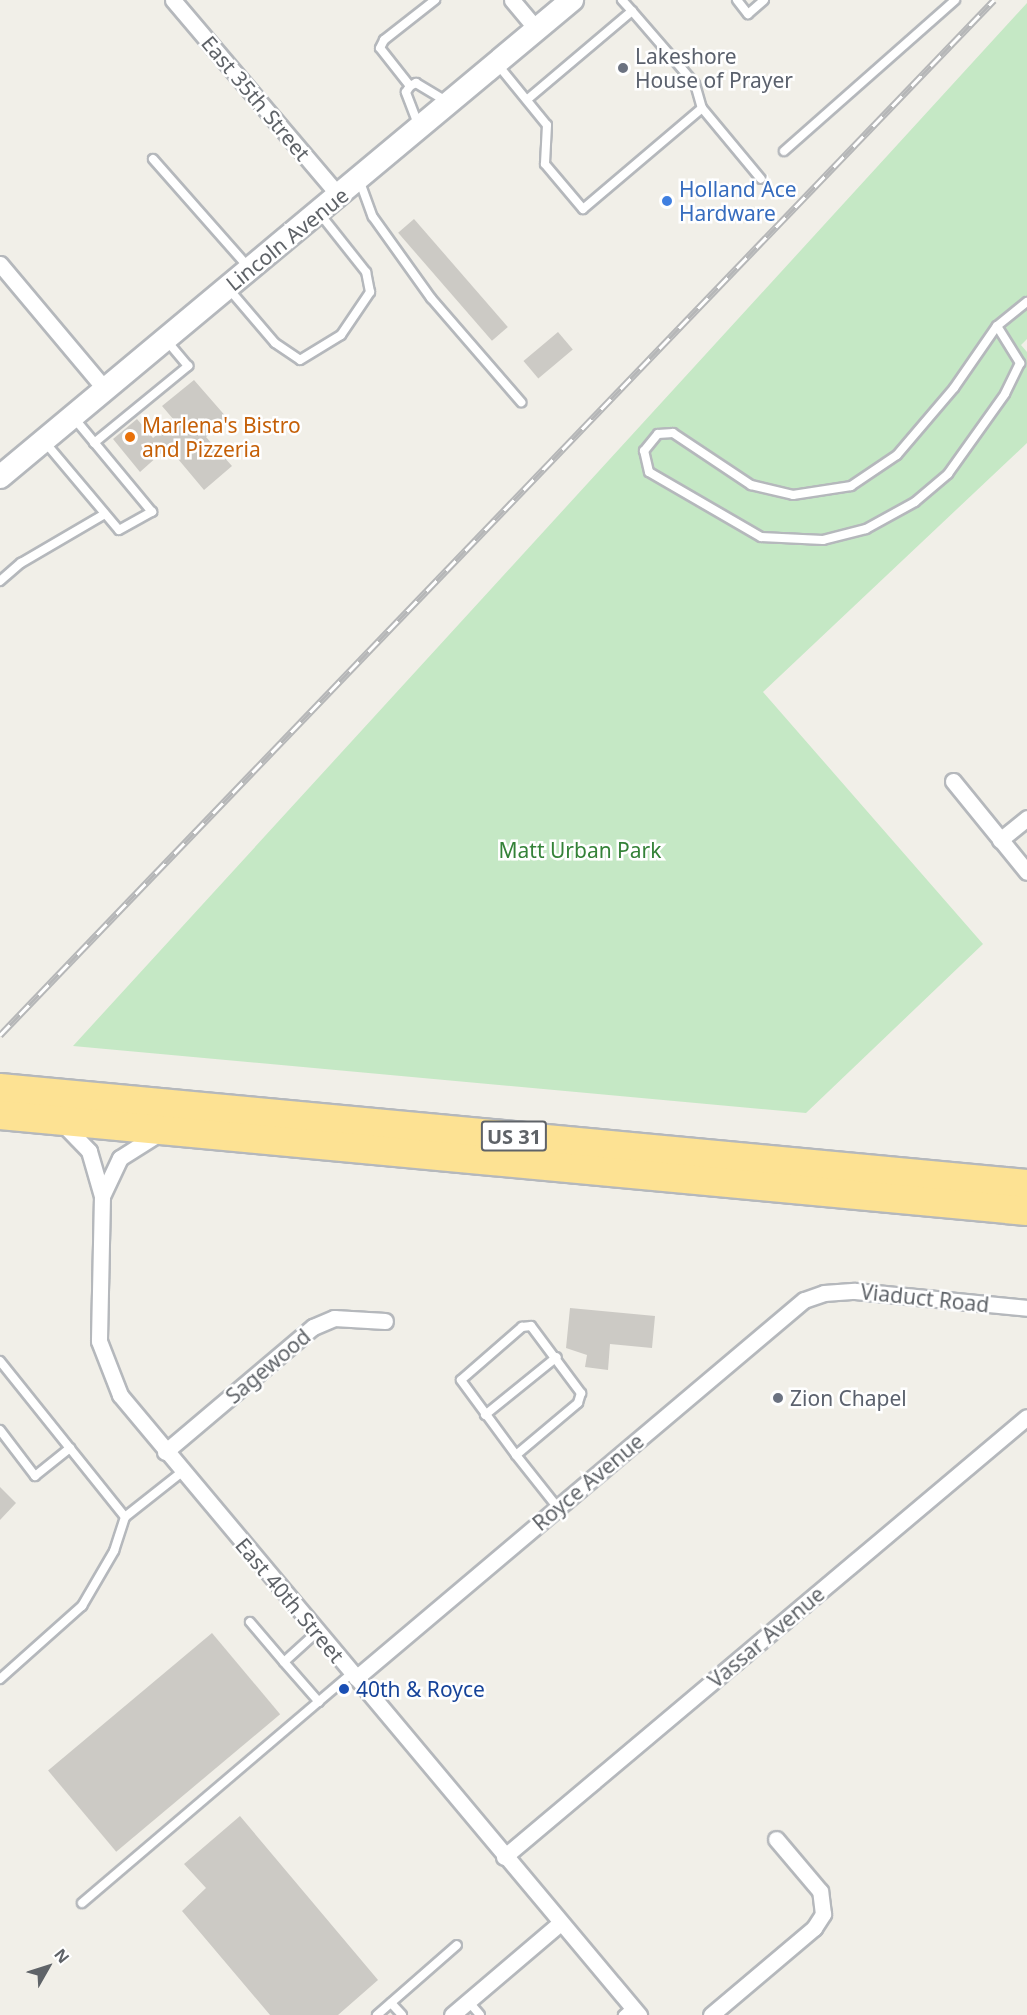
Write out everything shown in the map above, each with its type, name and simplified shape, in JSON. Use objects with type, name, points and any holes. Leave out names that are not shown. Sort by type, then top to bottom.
[{"type":"highway","name":"US 31","points":[[0,1088],[1027,1184]]},
{"type":"highway","name":"US 31","points":[[0,1115],[1027,1211]]},
{"type":"main road","name":"Lincoln Avenue","points":[[0,477],[359,180],[572,0]]},
{"type":"street","name":"East 35th Street","points":[[172,0],[339,196]]},
{"type":"street","points":[[512,0],[537,30]]},
{"type":"street","points":[[0,264],[105,388]]},
{"type":"street","points":[[953,781],[1027,872]]},
{"type":"street","points":[[1000,840],[1027,819]]},
{"type":"street","points":[[58,1121],[86,1144],[102,1196]]},
{"type":"street","points":[[102,1196],[126,1152],[166,1131]]},
{"type":"street","name":"East 40th Street","points":[[102,1196],[97,1312],[103,1356],[120,1395],[165,1452],[560,1923],[631,2012]]},
{"type":"street","name":"Viaduct Road","points":[[824,1293],[855,1291],[1027,1308]]},
{"type":"street","name":"Royce Avenue","points":[[354,1676],[558,1508],[791,1310],[824,1293]]},
{"type":"street","name":"Sagewood","points":[[165,1452],[313,1327],[334,1318],[385,1321]]},
{"type":"street","name":"Vassar Avenue","points":[[504,1857],[1027,1417]]},
{"type":"street","points":[[711,2015],[814,1928],[823,1914],[820,1891],[776,1839]]},
{"type":"street","points":[[452,2015],[560,1923]]},
{"type":"lane","points":[[410,86],[380,48],[384,40],[435,0]]},
{"type":"lane","points":[[622,0],[695,84],[702,108],[761,179]]},
{"type":"lane","points":[[736,0],[748,14],[764,0]]},
{"type":"lane","points":[[784,151],[955,0]]},
{"type":"lane","points":[[529,98],[632,11]]},
{"type":"lane","points":[[497,63],[529,98],[547,125],[545,164],[583,208],[702,108]]},
{"type":"lane","points":[[420,129],[406,92],[410,86],[416,83],[434,90],[449,104]]},
{"type":"lane","points":[[153,159],[250,269]]},
{"type":"lane","points":[[359,180],[373,217],[431,298],[520,402]]},
{"type":"lane","points":[[228,287],[275,343],[300,360],[341,335],[370,292],[366,272],[319,213]]},
{"type":"lane","points":[[997,326],[1020,363],[1005,394],[948,474],[915,502],[866,529],[823,540],[761,537],[649,472],[644,451],[658,434],[673,433],[751,485],[793,495],[851,486],[897,455],[954,388],[997,326],[1027,302]]},
{"type":"lane","points":[[94,443],[188,366],[165,339]]},
{"type":"lane","points":[[43,440],[119,530],[152,512],[72,416]]},
{"type":"lane","points":[[0,581],[21,563],[105,514]]},
{"type":"lane","points":[[516,1455],[578,1402],[581,1393],[538,1330],[522,1327],[461,1380],[485,1416],[558,1508]]},
{"type":"lane","points":[[485,1416],[557,1357]]},
{"type":"lane","points":[[0,1361],[125,1517]]},
{"type":"lane","points":[[0,1431],[35,1476],[70,1448]]},
{"type":"lane","points":[[0,1679],[82,1606],[114,1551],[125,1517],[182,1472]]},
{"type":"lane","points":[[250,1622],[319,1702]]},
{"type":"lane","points":[[284,1662],[317,1632]]},
{"type":"lane","points":[[82,1903],[319,1702],[354,1676]]},
{"type":"lane","points":[[377,2015],[457,1945]]},
{"type":"lane","points":[[468,2001],[480,2015]]},
{"type":"lane","points":[[391,2003],[402,2015]]},
{"type":"green space","name":"Matt Urban Park","points":[[1027,3],[1027,339],[1021,345],[1027,352],[1027,443],[763,692],[983,944],[806,1113],[73,1046]]},
{"type":"building","points":[[414,219],[508,327],[492,341],[398,233]]},
{"type":"building","points":[[558,332],[573,350],[538,379],[524,361]]},
{"type":"building","points":[[194,380],[228,419],[206,437],[232,466],[204,490],[168,447],[140,472],[113,439],[137,419],[153,438],[174,420],[162,406]]},
{"type":"building","points":[[570,1308],[655,1316],[652,1348],[610,1344],[608,1370],[585,1367],[587,1355],[566,1348]]},
{"type":"building","points":[[0,1487],[16,1503],[0,1520]]},
{"type":"building","points":[[212,1633],[280,1714],[116,1852],[48,1771]]},
{"type":"building","points":[[240,1816],[378,1980],[338,2015],[270,2015],[182,1911],[206,1888],[184,1864]]},
{"type":"railway","points":[[0,1035],[994,0]]},
{"type":"place","name":"Lakeshore House of Prayer","points":[[623,68]]},
{"type":"place","name":"Holland Ace Hardware","points":[[667,201]]},
{"type":"place","name":"Marlena's Bistro and Pizzeria","points":[[130,437]]},
{"type":"place","name":"Zion Chapel","points":[[778,1398]]},
{"type":"place","name":"40th & Royce","points":[[344,1689]]}]
